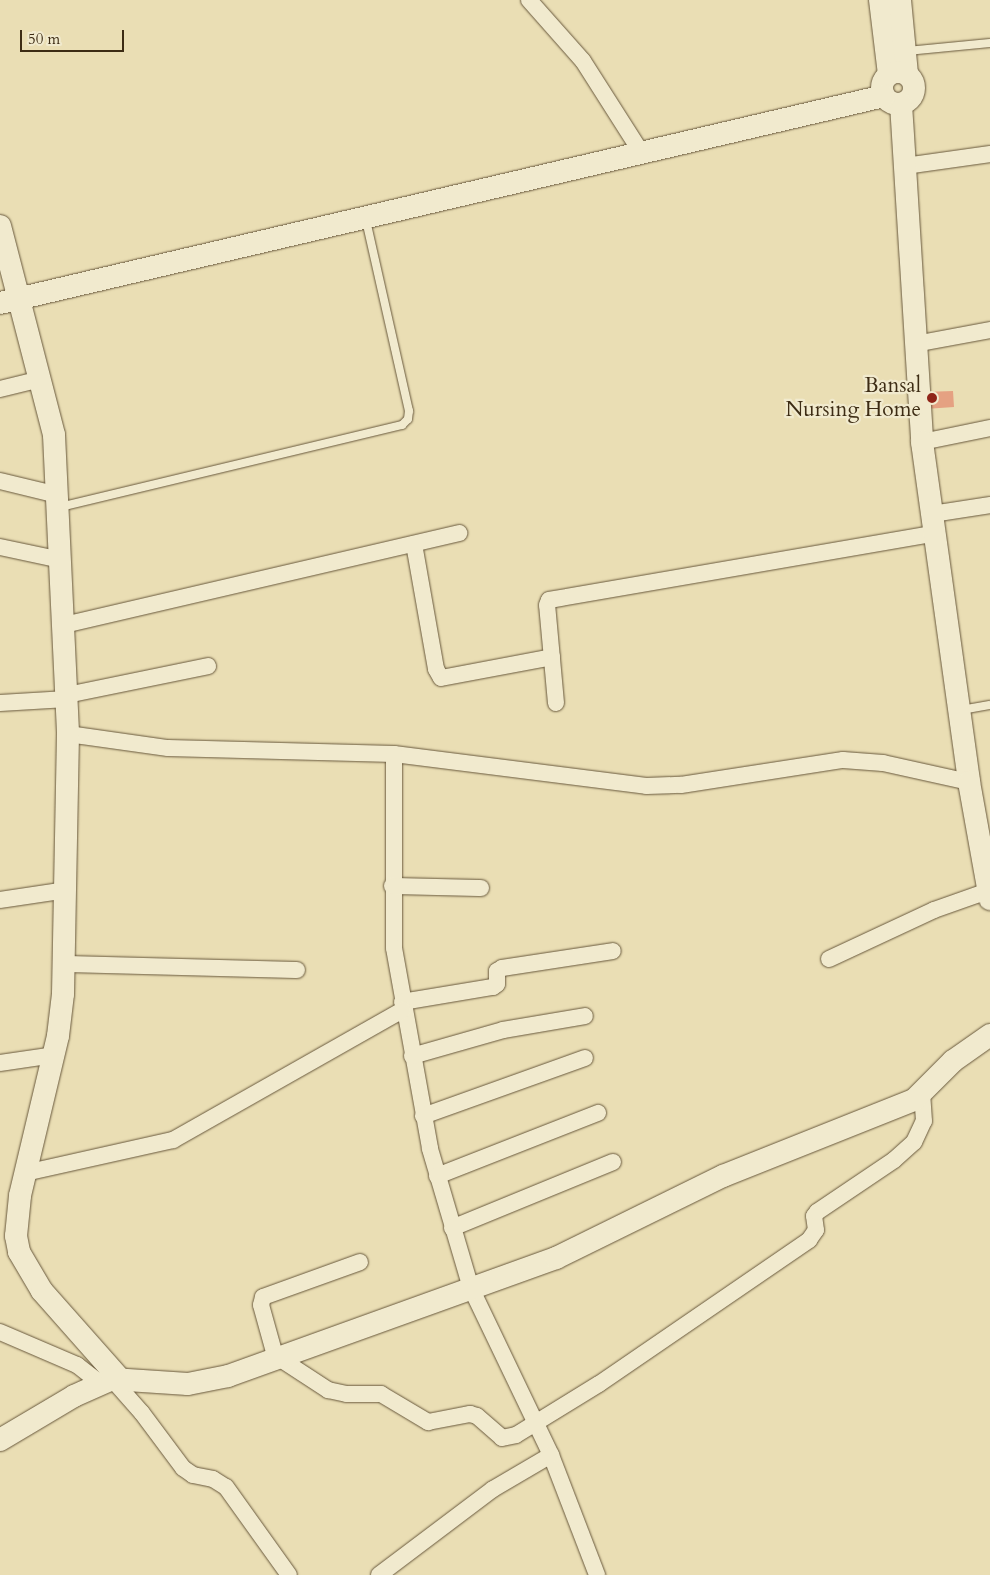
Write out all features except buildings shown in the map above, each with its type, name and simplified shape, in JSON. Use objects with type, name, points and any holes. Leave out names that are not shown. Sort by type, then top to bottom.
[{"type":"street","points":[[529,0],[583,61],[642,152]]},
{"type":"street","points":[[880,0],[898,74]]},
{"type":"street","points":[[829,959],[934,910],[989,895],[969,782],[922,442],[905,166],[892,100],[882,86],[898,74],[906,51],[900,0]]},
{"type":"street","points":[[10,300],[642,152],[892,100],[910,99],[914,91],[913,81],[898,74]]},
{"type":"street","points":[[905,166],[990,154]]},
{"type":"street","points":[[0,226],[10,300],[41,379],[54,435],[68,734],[66,964],[54,1055],[25,1172],[17,1220],[19,1252],[42,1291],[110,1380],[142,1413],[183,1468],[193,1476],[213,1479],[226,1487],[289,1575]]},
{"type":"street","points":[[916,344],[990,330]]},
{"type":"street","points":[[0,390],[41,379]]},
{"type":"street","points":[[922,442],[990,428]]},
{"type":"street","points":[[0,481],[58,501]]},
{"type":"street","points":[[556,703],[549,600],[934,523],[990,505]]},
{"type":"street","points":[[64,625],[459,533]]},
{"type":"street","points":[[414,544],[436,669],[441,678],[552,657]]},
{"type":"street","points":[[0,547],[61,560]]},
{"type":"street","points":[[0,704],[67,697],[208,666]]},
{"type":"street","points":[[68,734],[168,748],[394,754],[571,779],[646,786],[681,785],[843,760],[882,763],[969,782]]},
{"type":"street","points":[[394,754],[392,886],[394,948],[423,1116],[452,1228],[471,1288],[550,1455],[597,1575]]},
{"type":"street","points":[[392,886],[481,888]]},
{"type":"street","points":[[0,900],[66,890]]},
{"type":"street","points":[[25,1172],[173,1140],[403,1006],[493,987],[497,984],[497,970],[502,968],[613,951]]},
{"type":"street","points":[[66,964],[296,970]]},
{"type":"street","points":[[412,1056],[503,1030],[585,1016]]},
{"type":"street","points":[[0,1332],[110,1380],[188,1384],[228,1376],[556,1258],[723,1176],[922,1094],[953,1061],[990,1035]]},
{"type":"street","points":[[0,1062],[54,1055]]},
{"type":"street","points":[[423,1116],[585,1058]]},
{"type":"street","points":[[360,1262],[264,1297],[261,1305],[278,1358],[328,1390],[347,1394],[381,1394],[428,1422],[470,1414],[477,1416],[502,1438],[516,1435],[535,1421],[599,1384],[809,1240],[816,1230],[814,1216],[817,1212],[894,1160],[914,1142],[924,1121],[922,1094]]},
{"type":"street","points":[[438,1176],[598,1113]]},
{"type":"street","points":[[452,1228],[613,1162]]},
{"type":"street","points":[[0,1440],[110,1380]]},
{"type":"street","points":[[379,1575],[493,1489],[550,1455]]},
{"type":"lane","points":[[906,51],[990,43]]},
{"type":"lane","points":[[58,501],[402,425],[408,419],[409,411],[365,217]]},
{"type":"lane","points":[[959,710],[990,705]]},
{"type":"place","name":"Bansal Nursing Home","points":[[932,398]]}]
